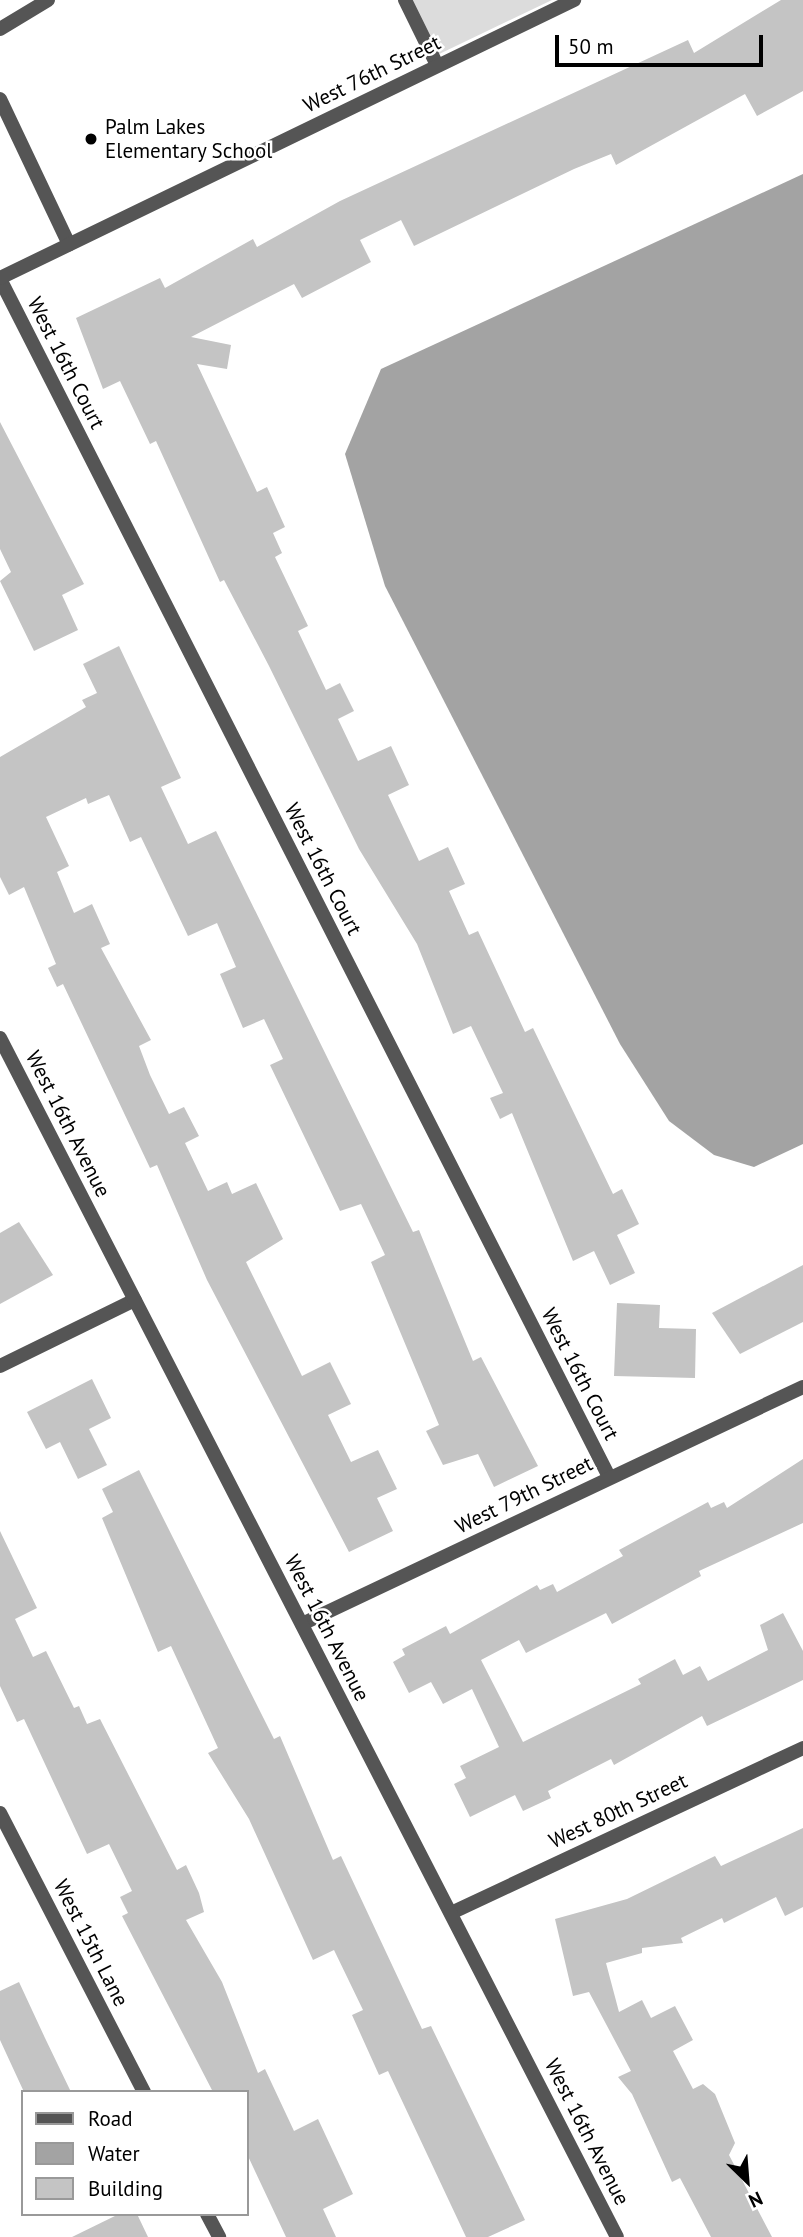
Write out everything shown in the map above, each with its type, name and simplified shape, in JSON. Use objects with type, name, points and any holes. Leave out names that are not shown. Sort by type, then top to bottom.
[{"type":"street","points":[[0,29],[48,0]]},
{"type":"street","points":[[405,0],[438,65]]},
{"type":"street","name":"West 76th Street","points":[[0,279],[574,0]]},
{"type":"street","points":[[0,99],[69,244]]},
{"type":"street","name":"West 16th Court","points":[[0,279],[609,1477]]},
{"type":"street","name":"West 16th Avenue","points":[[0,1038],[617,2237]]},
{"type":"street","points":[[0,1366],[135,1300]]},
{"type":"street","name":"West 79th Street","points":[[302,1624],[803,1387]]},
{"type":"street","name":"West 80th Street","points":[[451,1913],[803,1748]]},
{"type":"street","name":"West 15th Lane","points":[[0,1813],[143,2090]]},
{"type":"street","points":[[208,2216],[219,2237]]},
{"type":"shaded area","points":[[405,0],[552,0],[433,57]]},
{"type":"water","points":[[803,174],[803,1144],[754,1167],[714,1155],[669,1121],[620,1044],[385,586],[345,454],[381,369]]},
{"type":"building","points":[[781,0],[803,0],[803,91],[757,116],[745,94],[616,165],[611,154],[414,246],[401,220],[360,240],[371,262],[302,298],[294,284],[191,337],[231,345],[227,369],[197,364],[257,492],[267,487],[285,527],[273,533],[282,553],[275,557],[308,626],[298,631],[326,690],[340,683],[354,711],[338,719],[358,761],[391,746],[409,785],[388,795],[419,861],[448,847],[465,884],[449,891],[469,935],[478,931],[525,1032],[533,1028],[613,1194],[622,1189],[639,1224],[617,1235],[635,1273],[610,1285],[594,1251],[573,1261],[512,1113],[500,1119],[490,1098],[503,1093],[471,1026],[453,1034],[417,944],[359,849],[269,666],[224,580],[220,582],[156,441],[150,444],[120,381],[103,389],[76,318],[160,278],[165,288],[253,239],[257,247],[340,201],[688,40],[694,53]]},
{"type":"building","points":[[0,422],[84,584],[62,595],[78,630],[34,651],[0,581],[11,572],[0,549]]},
{"type":"building","points":[[119,646],[181,778],[161,787],[188,844],[216,831],[413,1232],[419,1230],[473,1361],[481,1357],[538,1466],[494,1487],[478,1454],[443,1465],[426,1431],[439,1425],[371,1262],[385,1255],[361,1204],[340,1211],[270,1065],[283,1059],[264,1019],[243,1028],[220,974],[236,967],[217,923],[188,936],[141,837],[130,842],[109,795],[88,804],[86,798],[46,817],[69,866],[57,872],[74,913],[92,904],[110,944],[101,948],[151,1040],[139,1046],[150,1075],[169,1114],[184,1107],[199,1136],[185,1143],[208,1191],[227,1182],[232,1194],[256,1183],[283,1239],[246,1262],[302,1376],[330,1362],[351,1404],[328,1415],[351,1462],[378,1450],[397,1489],[377,1498],[393,1531],[349,1552],[207,1280],[157,1165],[150,1168],[63,984],[57,987],[48,968],[56,964],[24,887],[9,895],[0,877],[0,757],[86,707],[82,700],[97,693],[83,664]]},
{"type":"building","points":[[19,1222],[53,1275],[0,1304],[0,1233]]},
{"type":"building","points":[[803,1265],[803,1322],[740,1354],[712,1313]]},
{"type":"building","points":[[617,1303],[660,1305],[659,1328],[696,1329],[695,1378],[614,1376]]},
{"type":"building","points":[[92,1379],[111,1418],[89,1429],[107,1465],[78,1479],[60,1442],[46,1449],[27,1412]]},
{"type":"building","points":[[803,1459],[803,1523],[699,1571],[701,1576],[612,1624],[606,1613],[526,1653],[519,1640],[481,1660],[523,1742],[641,1684],[638,1679],[675,1659],[683,1675],[700,1666],[708,1681],[768,1650],[760,1625],[783,1613],[803,1651],[803,1680],[707,1726],[702,1716],[614,1765],[611,1759],[548,1791],[551,1798],[523,1811],[515,1795],[470,1817],[454,1784],[466,1778],[460,1766],[499,1747],[472,1689],[443,1704],[431,1682],[409,1693],[393,1662],[405,1655],[402,1649],[446,1626],[450,1634],[537,1585],[540,1590],[553,1584],[557,1592],[623,1556],[619,1550],[708,1502],[711,1508],[724,1502],[727,1508]]},
{"type":"building","points":[[139,1470],[274,1739],[280,1736],[333,1860],[341,1856],[422,2029],[431,2026],[525,2220],[488,2237],[466,2237],[388,2071],[379,2075],[352,2015],[363,2010],[334,1950],[313,1960],[249,1819],[208,1753],[218,1748],[171,1646],[158,1652],[102,1518],[113,1512],[102,1489]]},
{"type":"building","points":[[0,1531],[37,1608],[15,1619],[33,1657],[46,1651],[74,1708],[79,1706],[87,1724],[100,1719],[177,1870],[186,1865],[199,1893],[204,1912],[186,1920],[222,1982],[258,2073],[265,2069],[294,2131],[318,2119],[353,2194],[323,2209],[336,2237],[286,2237],[248,2156],[248,2090],[212,2090],[122,1916],[128,1913],[120,1897],[132,1891],[109,1844],[87,1854],[24,1719],[17,1722],[0,1686]]},
{"type":"building","points":[[803,1828],[803,1907],[785,1916],[776,1897],[724,1923],[722,1918],[681,1938],[683,1943],[642,1948],[642,1953],[606,1963],[619,2012],[642,2000],[651,2018],[675,2006],[693,2040],[673,2051],[693,2089],[703,2084],[715,2094],[735,2143],[729,2155],[772,2237],[711,2237],[680,2178],[672,2182],[632,2094],[618,2077],[631,2071],[589,1992],[573,1996],[555,1919],[627,1899],[715,1856],[721,1866]]},
{"type":"building","points":[[19,1982],[70,2090],[23,2090],[0,2040],[0,1991]]},
{"type":"building","points":[[115,2216],[138,2216],[148,2237],[72,2237]]},
{"type":"place","name":"Palm Lakes Elementary School","points":[[91,139]]}]
